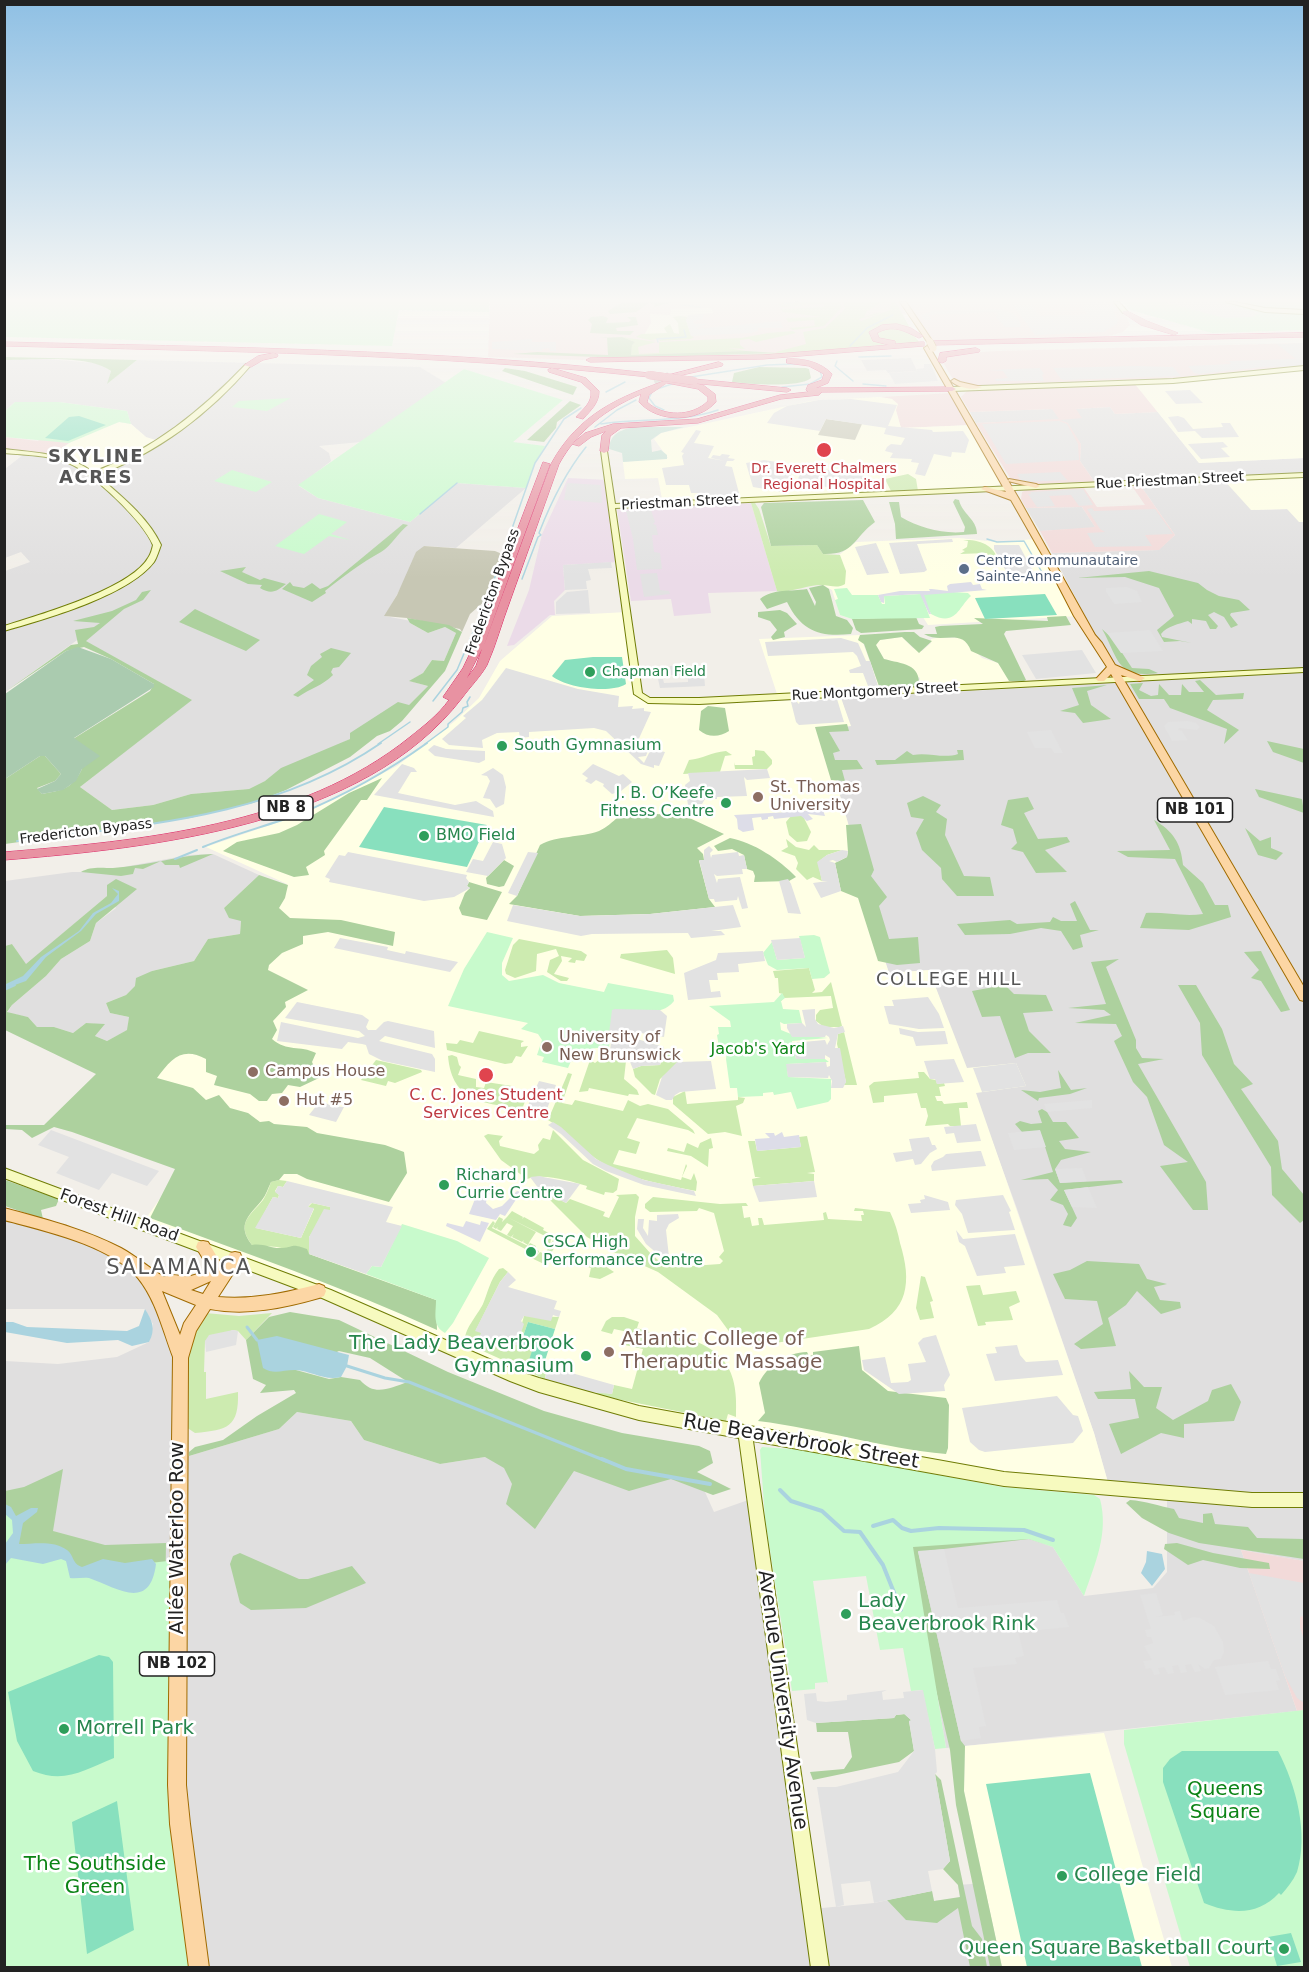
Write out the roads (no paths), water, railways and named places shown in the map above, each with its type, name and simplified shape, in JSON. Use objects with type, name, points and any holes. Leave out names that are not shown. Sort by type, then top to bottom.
[{"type":"highway","points":[[559,442],[574,423],[595,404],[596,394]]},
{"type":"highway","name":"Fredericton Bypass","points":[[4,854],[174,828],[251,811],[311,789],[346,773],[412,732],[441,706],[468,668],[542,475],[559,442],[595,410],[625,394]]},
{"type":"highway","name":"Fredericton Bypass","points":[[4,854],[173,837],[247,820],[312,798],[371,770],[400,752],[440,719],[476,675],[488,652],[559,456],[573,436],[604,410],[633,394]]},
{"type":"highway","points":[[645,394],[643,399],[645,404],[655,411],[689,414],[701,411],[710,405],[713,399],[710,394]]},
{"type":"highway","points":[[539,512],[575,446],[583,438],[596,431],[630,423],[698,421],[780,396],[806,394]]},
{"type":"highway","points":[[604,451],[606,435],[617,427],[630,423]]},
{"type":"highway","points":[[575,446],[591,443],[599,445],[604,451]]},
{"type":"main road","name":"NB 101","points":[[958,394],[1002,477],[1012,486]]},
{"type":"main road","name":"NB 101","points":[[958,394],[1012,486],[1091,637],[1100,645]]},
{"type":"main road","points":[[985,489],[1001,484],[1002,477]]},
{"type":"main road","points":[[1012,486],[1036,486]]},
{"type":"main road","points":[[985,489],[1018,499],[1023,491],[1036,486]]},
{"type":"main road","name":"NB 101","points":[[1018,499],[1098,637],[1118,679],[1305,997]]},
{"type":"main road","points":[[1047,556],[1057,564]]},
{"type":"main road","points":[[1070,599],[1080,606]]},
{"type":"main road","points":[[1101,680],[1112,667],[1140,678]]},
{"type":"main road","name":"NB 102","points":[[4,1214],[81,1237],[110,1251],[142,1272],[167,1316],[180,1358]]},
{"type":"main road","points":[[203,1247],[213,1259],[216,1269],[205,1301]]},
{"type":"main road","points":[[180,1358],[189,1328],[235,1258]]},
{"type":"main road","points":[[142,1272],[182,1285],[201,1281],[216,1269]]},
{"type":"main road","points":[[142,1272],[183,1294],[205,1301],[234,1305],[264,1304],[319,1291]]},
{"type":"main road","name":"Allée Waterloo Row","points":[[180,1358],[177,1521],[177,1785],[199,1968]]},
{"type":"street","points":[[92,475],[115,467],[186,424],[218,394]]},
{"type":"street","points":[[4,451],[63,459],[86,468],[154,534],[157,550],[152,561],[136,576],[115,588],[4,629]]},
{"type":"street","points":[[604,451],[612,506]]},
{"type":"street","name":"Rue Priestman Street","points":[[1036,486],[1305,474]]},
{"type":"street","name":"Priestman Street","points":[[612,506],[1012,486]]},
{"type":"street","name":"Rue Montgomery Street","points":[[612,506],[639,694],[648,700],[699,701],[1140,678]]},
{"type":"street","points":[[1140,678],[1305,670]]},
{"type":"street","name":"Forest Hill Road","points":[[4,1173],[235,1258]]},
{"type":"street","name":"Rue Beaverbrook Street","points":[[235,1258],[319,1291],[539,1385],[639,1413],[1004,1479],[1252,1500],[1305,1500]]},
{"type":"street","name":"Avenue University Avenue","points":[[745,1432],[820,1968]]},
{"type":"water","points":[[112,888],[119,891],[119,901],[96,914],[81,931],[46,957],[26,981],[9,987],[5,991],[6,984],[23,976],[41,957],[79,931],[93,913],[111,903],[118,894]]},
{"type":"water","points":[[145,1309],[152,1325],[151,1337],[149,1342],[132,1346],[118,1340],[67,1343],[5,1332],[5,1322],[27,1327],[127,1331],[139,1326]]},
{"type":"water","points":[[277,1336],[349,1355],[347,1366],[341,1377],[335,1378],[295,1370],[275,1372],[267,1370],[263,1368],[257,1340]]},
{"type":"water","points":[[5,1504],[11,1507],[16,1516],[31,1508],[38,1508],[37,1512],[23,1523],[19,1544],[44,1543],[62,1547],[69,1552],[76,1564],[82,1567],[103,1559],[125,1563],[152,1559],[156,1564],[153,1579],[147,1588],[131,1593],[89,1578],[70,1578],[66,1561],[61,1559],[43,1564],[11,1558],[5,1565],[5,1544],[13,1533],[12,1520],[5,1514]]},
{"type":"water","points":[[1147,1551],[1162,1554],[1165,1569],[1152,1586],[1141,1573],[1146,1562]]},
{"type":"waterway","points":[[651,394],[649,398],[655,406],[664,410]]},
{"type":"waterway","points":[[595,427],[617,410],[636,400]]},
{"type":"waterway","points":[[489,594],[535,463],[564,419],[581,408]]},
{"type":"waterway","points":[[601,424],[675,419],[718,410]]},
{"type":"waterway","points":[[522,579],[554,499],[571,467],[586,447]]},
{"type":"waterway","points":[[420,514],[457,483]]},
{"type":"waterway","points":[[987,539],[997,542],[1024,541],[1047,581]]},
{"type":"waterway","points":[[433,701],[457,670],[482,611]]},
{"type":"waterway","points":[[425,744],[448,727],[448,724],[462,712],[463,708],[468,706],[467,702],[470,697]]},
{"type":"waterway","points":[[378,744],[410,722]]},
{"type":"waterway","points":[[17,841],[159,823],[251,803],[296,788],[339,768],[381,743]]},
{"type":"waterway","points":[[203,847],[299,814],[332,799],[381,773],[427,743]]},
{"type":"waterway","points":[[175,859],[197,850]]},
{"type":"waterway","points":[[4,990],[15,985]]},
{"type":"waterway","points":[[247,1327],[257,1340]]},
{"type":"waterway","points":[[347,1366],[385,1378],[409,1382],[606,1461]]},
{"type":"waterway","points":[[602,1459],[626,1469],[710,1484]]},
{"type":"waterway","points":[[780,1490],[791,1501],[822,1511],[844,1531],[860,1532],[883,1565],[901,1610]]},
{"type":"waterway","points":[[873,1526],[893,1520],[902,1528],[911,1531],[939,1528],[1024,1530],[1053,1540]]},
{"type":"place","name":"Dr. Everett Chalmers Regional Hospital","points":[[824,450]]},
{"type":"place","name":"Centre communautaire Sainte-Anne","points":[[964,569]]},
{"type":"place","name":"Chapman Field","points":[[590,672]]},
{"type":"place","name":"South Gymnasium","points":[[502,746]]},
{"type":"place","name":"St. Thomas University","points":[[758,797]]},
{"type":"place","name":"J. B. O’Keefe Fitness Centre","points":[[726,803]]},
{"type":"place","name":"BMO Field","points":[[424,836]]},
{"type":"place","name":"University of New Brunswick","points":[[547,1047]]},
{"type":"place","name":"Campus House","points":[[253,1072]]},
{"type":"place","name":"C. C. Jones Student Services Centre","points":[[486,1075]]},
{"type":"place","name":"Hut #5","points":[[284,1101]]},
{"type":"place","name":"Richard J Currie Centre","points":[[444,1185]]},
{"type":"place","name":"CSCA High Performance Centre","points":[[531,1252]]},
{"type":"place","name":"Atlantic College of Theraputic Massage","points":[[609,1352]]},
{"type":"place","name":"The Lady Beaverbrook Gymnasium","points":[[586,1356]]},
{"type":"place","name":"Lady Beaverbrook Rink","points":[[846,1614]]},
{"type":"place","name":"Morrell Park","points":[[64,1729]]},
{"type":"place","name":"College Field","points":[[1062,1876]]},
{"type":"place","name":"Queen Square Basketball Court","points":[[1284,1949]]},
{"type":"district","name":"SKYLINE ACRES","points":[[96,467]]},
{"type":"district","name":"COLLEGE HILL","points":[[949,980]]},
{"type":"district","name":"SALAMANCA","points":[[179,1269]]},
{"type":"park label","name":"Jacob's Yard","points":[[758,1050]]},
{"type":"park label","name":"Queens Square","points":[[1225,1802]]},
{"type":"park label","name":"The Southside Green","points":[[95,1876]]}]
